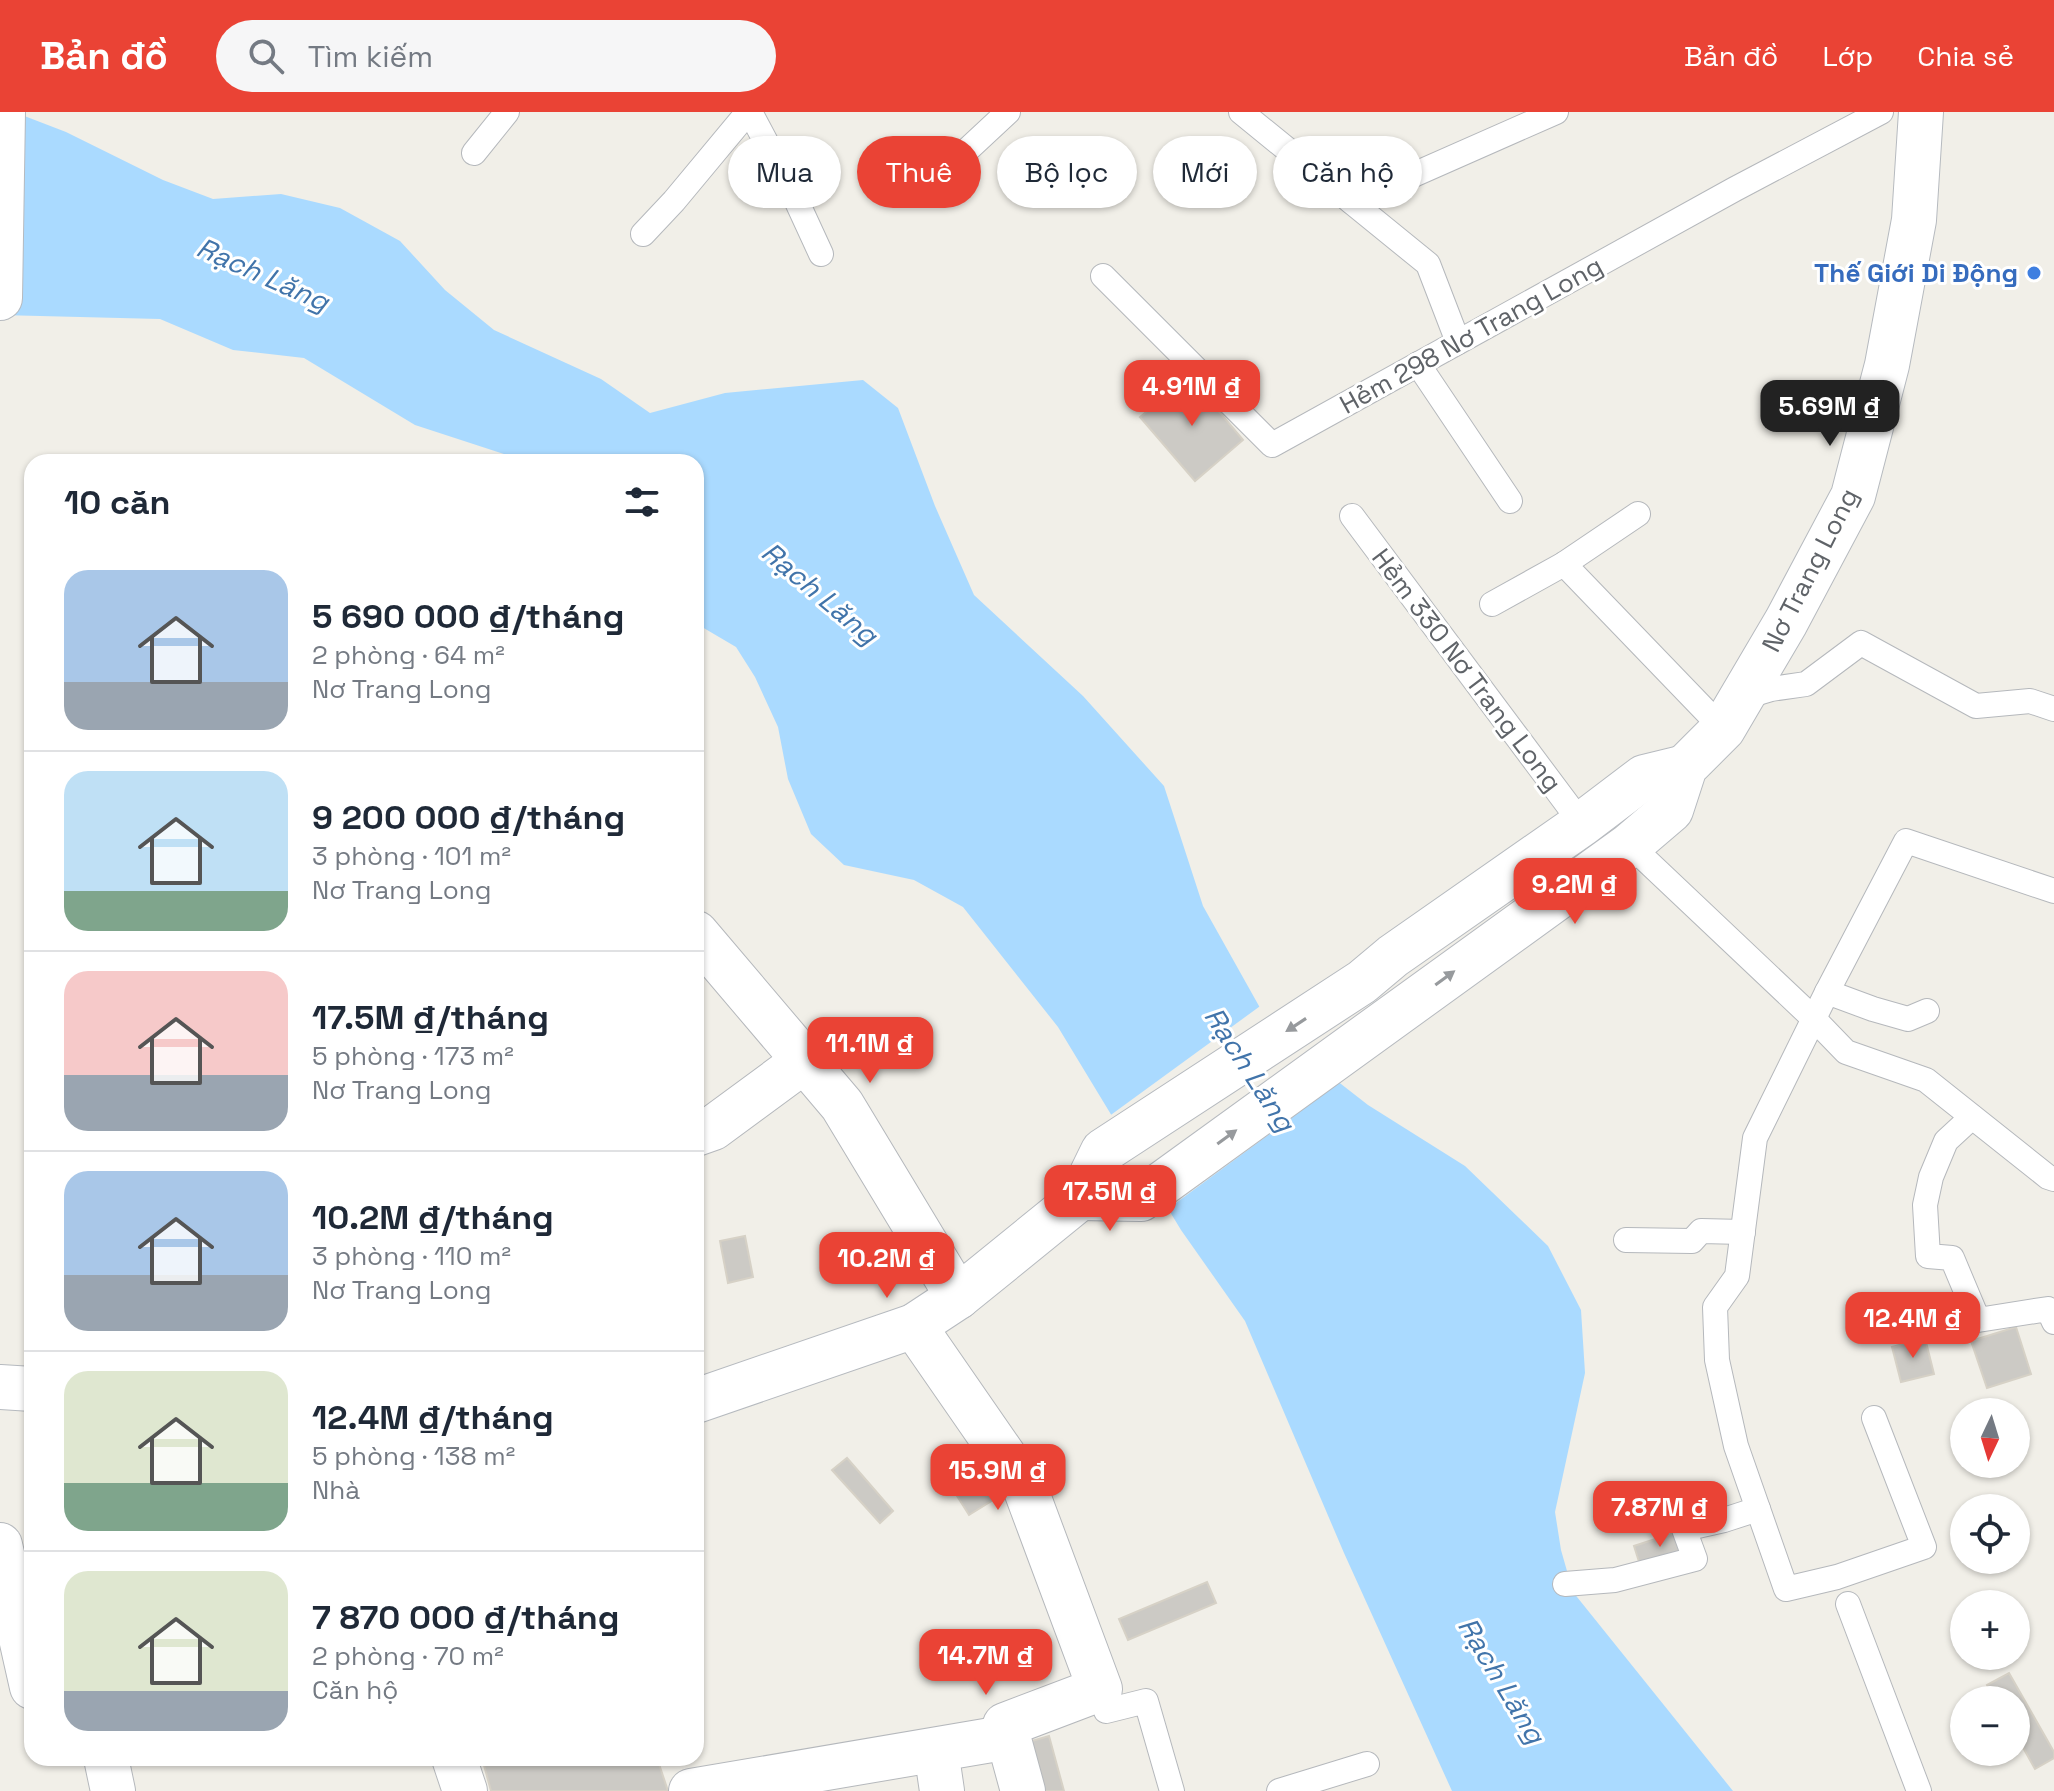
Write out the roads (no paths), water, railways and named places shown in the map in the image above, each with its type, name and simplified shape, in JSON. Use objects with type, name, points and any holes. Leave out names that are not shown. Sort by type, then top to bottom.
[{"type":"main road","points":[[0,298],[3,112]]},
{"type":"main road","name":"Nơ Trang Long","points":[[1080,1198],[1141,1199],[1630,845],[1671,810],[1685,767],[1732,714],[1786,622],[1853,496],[1887,365],[1914,220],[1921,112]]},
{"type":"main road","points":[[704,1398],[914,1326],[958,1297],[1080,1198],[1103,1151],[1362,982],[1393,956],[1644,777],[1685,767]]},
{"type":"main road","points":[[704,942],[842,1105],[958,1297]]},
{"type":"main road","points":[[704,1131],[713,1128],[804,1061]]},
{"type":"main road","points":[[914,1326],[1024,1485],[1100,1689],[1005,1725],[1023,1791]]},
{"type":"main road","points":[[0,1387],[24,1389]]},
{"type":"main road","points":[[0,1545],[24,1652]]},
{"type":"main road","points":[[711,1789],[939,1770],[1009,1737]]},
{"type":"main road","points":[[108,1766],[113,1791]]},
{"type":"main road","points":[[457,1766],[465,1791]]},
{"type":"lane","points":[[474,153],[507,112]]},
{"type":"lane","points":[[643,234],[749,112],[792,191],[821,254]]},
{"type":"lane","points":[[981,137],[1008,112]]},
{"type":"lane","points":[[1241,112],[1273,138]]},
{"type":"lane","name":"Hẻm 298 Nơ Trang Long","points":[[1103,276],[1272,445],[1735,189],[1881,112]]},
{"type":"lane","points":[[1422,171],[1552,113]]},
{"type":"lane","points":[[1359,208],[1428,264],[1458,342]]},
{"type":"lane","points":[[1418,364],[1510,501]]},
{"type":"lane","points":[[1492,604],[1564,564],[1638,514]]},
{"type":"lane","name":"Hẻm 330 Nơ Trang Long","points":[[1352,516],[1582,824]]},
{"type":"lane","points":[[1564,564],[1732,714],[1771,689],[1806,684],[1861,643],[1976,706],[2030,701],[2054,709]]},
{"type":"lane","points":[[1874,1418],[1924,1547],[1837,1577],[1786,1589],[1736,1446],[1717,1360],[1715,1307],[1737,1276],[1755,1138],[1906,841],[2054,891]]},
{"type":"lane","points":[[1630,845],[1846,1052],[1926,1080],[2054,1179]]},
{"type":"lane","points":[[1827,992],[1908,1019],[1927,1011]]},
{"type":"lane","points":[[1972,1117],[1946,1141],[1931,1177],[1925,1205],[1928,1256],[1952,1258],[1978,1320],[2048,1309],[2054,1322]]},
{"type":"lane","points":[[1626,1240],[1692,1241],[1701,1231],[1743,1232]]},
{"type":"lane","points":[[1565,1584],[1615,1580],[1695,1559],[1684,1529],[1758,1509]]},
{"type":"lane","points":[[1848,1604],[1919,1791]]},
{"type":"lane","points":[[1100,1689],[1106,1711],[1146,1701],[1172,1791]]},
{"type":"lane","points":[[1279,1791],[1367,1764]]},
{"type":"water","name":"Rạch Lăng","points":[[14,112],[66,132],[163,180],[213,199],[281,194],[340,208],[400,241],[445,290],[494,330],[601,379],[650,413],[725,393],[863,380],[898,408],[935,506],[974,595],[1083,696],[1164,786],[1203,906],[1273,1031],[1368,1105],[1465,1166],[1548,1246],[1581,1310],[1585,1373],[1555,1512],[1561,1550],[1573,1592],[1733,1791],[1452,1791],[1344,1553],[1245,1321],[1181,1230],[1058,1027],[963,907],[914,880],[844,865],[811,834],[788,779],[778,727],[755,677],[736,647],[704,628],[704,454],[504,454],[415,425],[304,358],[233,350],[160,319],[0,315]]},
{"type":"place","name":"Thế Giới Di Động","points":[[2034,273]]}]
